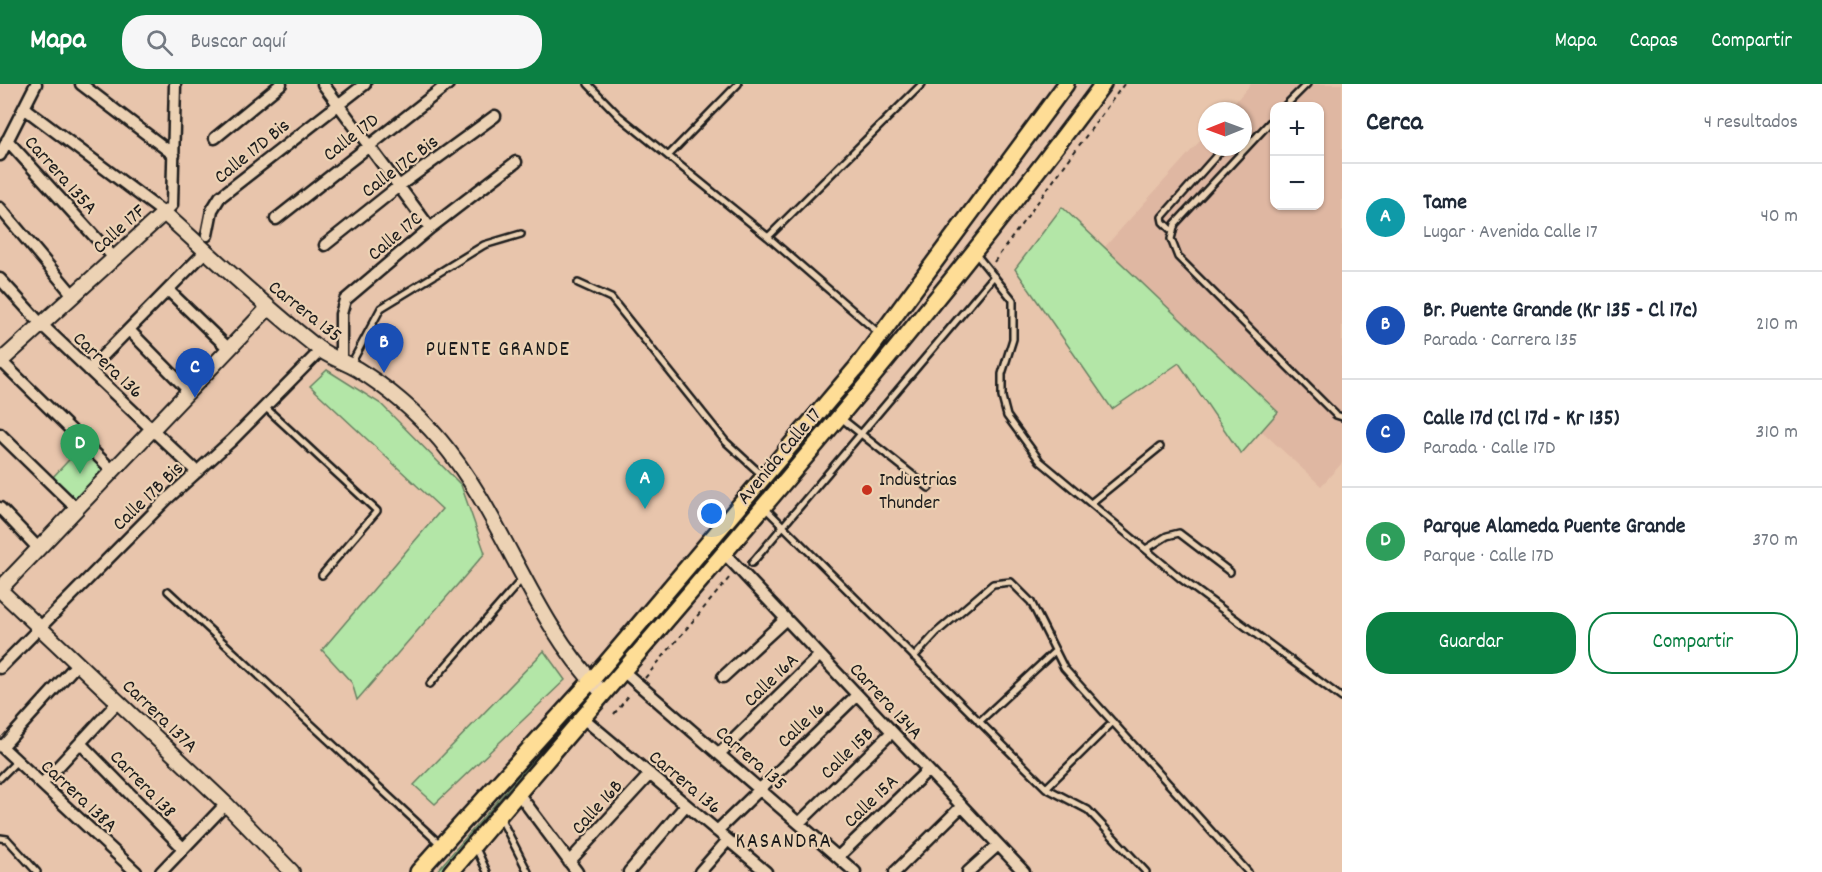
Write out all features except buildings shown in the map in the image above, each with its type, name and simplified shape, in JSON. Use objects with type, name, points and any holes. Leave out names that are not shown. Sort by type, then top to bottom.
[{"type":"main road","name":"Avenida Calle 17","points":[[457,869],[474,844],[763,506],[975,253],[1103,84]]},
{"type":"main road","name":"Avenida Calle 17","points":[[418,872],[591,681],[882,336],[1059,87]]},
{"type":"street","points":[[0,155],[36,84]]},
{"type":"street","points":[[81,84],[174,155]]},
{"type":"street","points":[[215,138],[281,84]]},
{"type":"street","points":[[323,84],[430,228]]},
{"type":"street","name":"Calle 17D Bis","points":[[207,235],[212,210],[220,197],[365,84]]},
{"type":"street","name":"Calle 17D","points":[[276,219],[448,84]]},
{"type":"street","name":"Calle 17F","points":[[0,361],[172,205],[173,86]]},
{"type":"street","name":"Carrera 135","points":[[24,108],[164,213],[321,350],[345,363],[407,407],[441,442],[478,494],[570,655],[604,693]]},
{"type":"street","name":"Calle 17C Bis","points":[[325,245],[399,186],[495,116]]},
{"type":"street","name":"Carrera 135A","points":[[8,140],[114,258]]},
{"type":"street","name":"Calle 17C","points":[[345,363],[341,314],[345,300],[430,228],[516,162]]},
{"type":"street","points":[[0,208],[73,295]]},
{"type":"street","points":[[89,370],[206,251]]},
{"type":"street","name":"Carrera 136","points":[[0,279],[41,324],[197,472]]},
{"type":"street","points":[[168,290],[229,349]]},
{"type":"street","points":[[0,590],[269,307]]},
{"type":"street","points":[[129,330],[189,391]]},
{"type":"street","name":"Calle 17B Bis","points":[[0,668],[321,350]]},
{"type":"street","points":[[0,361],[113,471]]},
{"type":"street","points":[[0,434],[77,509]]},
{"type":"street","points":[[0,508],[39,549]]},
{"type":"street","name":"Carrera 134A","points":[[723,552],[1024,872]]},
{"type":"street","name":"Carrera 137A","points":[[0,590],[226,804],[292,872]]},
{"type":"street","points":[[723,677],[786,619]]},
{"type":"street","name":"Calle 16A","points":[[719,754],[820,656]]},
{"type":"street","points":[[1,746],[78,663]]},
{"type":"street","name":"Carrera 135","points":[[623,671],[855,872]]},
{"type":"street","name":"Calle 16","points":[[717,831],[857,695]]},
{"type":"street","points":[[42,784],[118,702]]},
{"type":"street","name":"Carrera 136","points":[[583,718],[766,872]]},
{"type":"street","name":"Calle 15B","points":[[799,823],[892,732]]},
{"type":"street","name":"Carrera 138","points":[[80,743],[183,849]]},
{"type":"street","name":"Carrera 138A","points":[[1,746],[136,872]]},
{"type":"street","name":"Calle 15A","points":[[838,857],[928,770]]},
{"type":"street","name":"Calle 16B","points":[[569,862],[650,774]]},
{"type":"street","points":[[518,793],[577,872]]},
{"type":"street","points":[[161,872],[226,804]]},
{"type":"street","points":[[629,872],[686,805]]},
{"type":"street","points":[[894,872],[962,806]]},
{"type":"street","points":[[700,872],[728,840]]},
{"type":"street","points":[[968,872],[998,845]]},
{"type":"lane","points":[[588,84],[619,116],[768,237],[882,336]]},
{"type":"lane","points":[[668,156],[738,84]]},
{"type":"lane","points":[[768,237],[922,84]]},
{"type":"lane","points":[[1289,102],[1307,84]]},
{"type":"lane","points":[[1270,123],[1175,224],[1171,239],[1178,257],[1336,415],[1342,417]]},
{"type":"lane","points":[[1173,232],[1163,222],[1162,217],[1216,156]]},
{"type":"lane","points":[[345,363],[381,308],[484,245],[521,234]]},
{"type":"lane","points":[[975,253],[1013,300],[1012,339],[1002,374],[1002,397],[1007,416],[1040,461],[1180,579],[1342,698]]},
{"type":"lane","points":[[752,563],[994,276]]},
{"type":"lane","points":[[578,283],[611,298],[726,442],[763,476]]},
{"type":"lane","points":[[265,407],[376,511],[322,575]]},
{"type":"lane","points":[[839,416],[929,488]]},
{"type":"lane","points":[[1091,503],[1160,447]]},
{"type":"lane","points":[[763,506],[1046,788],[1088,810],[1146,872]]},
{"type":"lane","points":[[1146,549],[1167,536],[1179,533],[1230,573]]},
{"type":"lane","points":[[430,684],[524,577]]},
{"type":"lane","points":[[914,657],[937,632],[993,584],[1011,582],[1031,602],[1064,668],[1248,872]]},
{"type":"lane","points":[[168,591],[441,845]]},
{"type":"lane","points":[[979,722],[1056,651]]},
{"type":"lane","points":[[1046,788],[1113,722]]},
{"type":"lane","points":[[0,778],[17,761]]},
{"type":"lane","points":[[500,815],[528,872]]},
{"type":"lane","points":[[0,838],[7,839],[37,872]]},
{"type":"lane","points":[[474,844],[487,872]]},
{"type":"path","points":[[989,270],[1124,84]]},
{"type":"path","points":[[614,714],[738,568]]},
{"type":"shaded area","points":[[1251,84],[1342,84],[1342,463],[1321,486],[1086,268],[1198,143],[1198,156],[1252,156],[1252,102],[1235,102]]},
{"type":"green space","points":[[1062,207],[1278,412],[1241,454],[1179,363],[1112,409],[1015,269]]},
{"type":"green space","points":[[327,370],[381,404],[461,485],[485,553],[357,700],[352,683],[322,650],[442,509],[310,386]]},
{"type":"green space","points":[[82,446],[108,471],[78,503],[52,478]]},
{"type":"green space","points":[[544,651],[565,680],[435,804],[414,785]]},
{"type":"green space","points":[[552,738],[557,741],[448,872],[436,872]]},
{"type":"place","name":"Br. Puente Grande (Kr 135 - Cl 17c)","points":[[384,373]]},
{"type":"place","name":"Calle 17d (Cl 17d - Kr 135)","points":[[195,398]]},
{"type":"place","name":"Parque Alameda Puente Grande","points":[[80,474]]},
{"type":"place","name":"Industrias Thunder","points":[[867,490]]},
{"type":"place","name":"Tame","points":[[645,509]]},
{"type":"district","name":"PUENTE GRANDE","points":[[498,348]]},
{"type":"district","name":"KASANDRA","points":[[784,840]]}]
